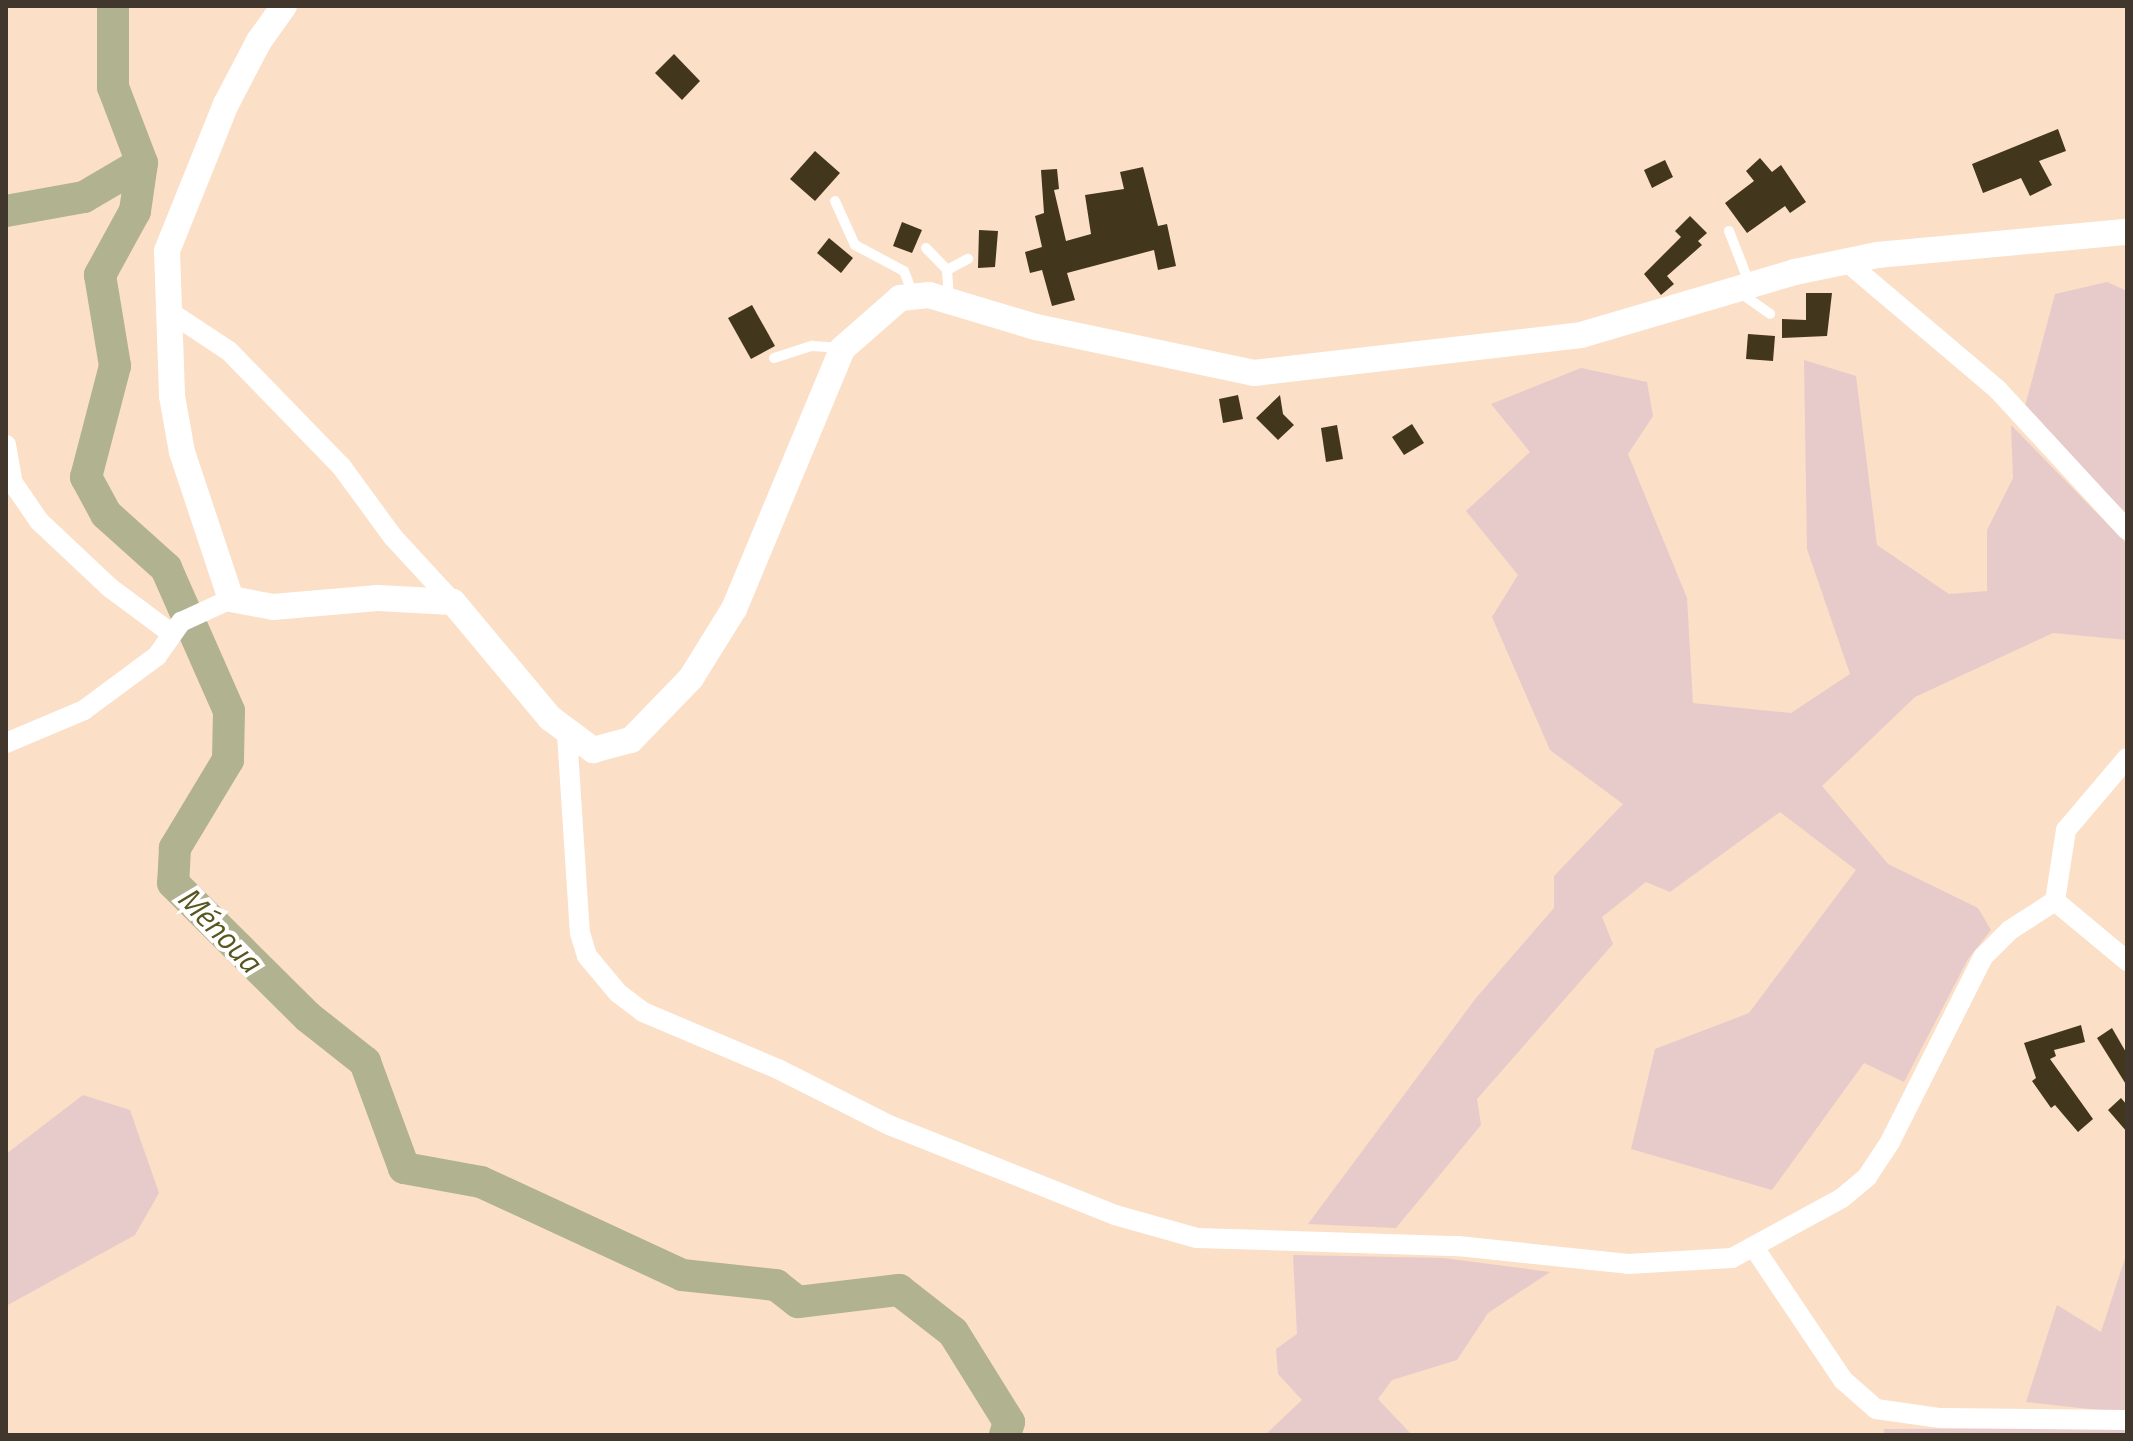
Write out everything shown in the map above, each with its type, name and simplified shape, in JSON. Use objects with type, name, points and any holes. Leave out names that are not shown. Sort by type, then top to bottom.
[{"type":"street","points":[[231,599],[182,452],[172,396],[167,251],[177,218],[226,104],[259,41],[284,6]]},
{"type":"street","points":[[167,310],[229,351],[341,466],[393,537],[567,734],[593,750],[631,740],[691,678],[734,609],[842,349],[886,306],[913,295],[949,301],[1036,327],[1254,373],[1527,345],[1581,335],[1742,287],[1846,261],[2127,232]]},
{"type":"street","points":[[1846,261],[1998,390],[2127,530]]},
{"type":"street","points":[[6,445],[13,483],[39,521],[109,587],[176,627]]},
{"type":"street","points":[[6,743],[84,710],[157,656],[176,627],[231,599],[273,607],[378,598],[453,602]]},
{"type":"street","points":[[567,734],[580,933],[587,956],[618,993],[643,1012],[778,1069],[889,1125],[1115,1215],[1197,1238],[1449,1245],[1628,1264],[1697,1264],[1755,1249],[1842,1198],[1867,1177],[1890,1142],[1983,957],[2010,930],[2055,901],[2066,830],[2127,758]]},
{"type":"street","points":[[2055,901],[2127,961]]},
{"type":"street","points":[[1755,1249],[1843,1380],[1876,1409],[1940,1418],[2127,1420]]},
{"type":"lane","points":[[835,201],[855,245],[904,271],[913,295]]},
{"type":"lane","points":[[1729,231],[1742,287],[1770,314]]},
{"type":"lane","points":[[926,248],[947,270],[949,301]]},
{"type":"lane","points":[[947,270],[968,259]]},
{"type":"lane","points":[[774,358],[812,346],[842,349]]},
{"type":"shaded area","points":[[2107,282],[2127,291],[2127,514],[2024,410],[2055,294]]},
{"type":"shaded area","points":[[1804,360],[1856,376],[1877,545],[1949,594],[1987,591],[1987,530],[2013,478],[2011,425],[2127,544],[2127,640],[2053,633],[1915,697],[1822,786],[1888,864],[1978,908],[1991,930],[1968,959],[1904,1082],[1864,1063],[1772,1190],[1631,1149],[1655,1049],[1749,1013],[1856,870],[1780,812],[1670,892],[1646,882],[1602,917],[1613,944],[1477,1099],[1481,1125],[1396,1228],[1308,1224],[1476,998],[1554,908],[1554,876],[1623,804],[1550,750],[1492,617],[1518,575],[1466,511],[1530,452],[1491,404],[1581,368],[1647,382],[1653,416],[1628,454],[1687,598],[1693,703],[1791,713],[1850,674],[1807,549]]},
{"type":"shaded area","points":[[83,1095],[130,1110],[159,1193],[135,1235],[6,1306],[6,1154]]},
{"type":"shaded area","points":[[2127,1252],[2127,1413],[2026,1402],[2057,1305],[2101,1332]]},
{"type":"shaded area","points":[[1293,1255],[1443,1258],[1550,1272],[1488,1313],[1457,1360],[1392,1380],[1378,1399],[1412,1435],[1265,1435],[1302,1400],[1278,1374],[1276,1349],[1297,1334]]},
{"type":"shaded area","points":[[2127,1428],[2127,1435],[1884,1435],[1884,1429]]},
{"type":"building","points":[[674,54],[700,81],[682,100],[655,73]]},
{"type":"building","points":[[2058,129],[2066,151],[2039,161],[2052,185],[2030,196],[2021,178],[1983,193],[1972,164]]},
{"type":"building","points":[[815,151],[840,173],[815,201],[790,179]]},
{"type":"building","points":[[1760,158],[1772,172],[1781,165],[1806,202],[1790,213],[1785,206],[1747,233],[1725,203],[1754,181],[1746,171]]},
{"type":"building","points":[[1665,160],[1673,177],[1652,188],[1644,170]]},
{"type":"building","points":[[1143,167],[1158,226],[1167,224],[1176,266],[1158,270],[1154,250],[1067,273],[1075,300],[1052,306],[1042,270],[1030,273],[1025,252],[1042,247],[1035,216],[1044,213],[1041,170],[1057,169],[1059,189],[1054,190],[1066,241],[1091,234],[1085,195],[1124,189],[1120,172]]},
{"type":"building","points":[[1690,216],[1707,233],[1698,241],[1702,245],[1667,276],[1674,284],[1661,295],[1644,274],[1681,237],[1675,231]]},
{"type":"building","points":[[902,222],[922,230],[912,253],[893,246]]},
{"type":"building","points":[[979,230],[998,231],[995,267],[978,268]]},
{"type":"building","points":[[829,238],[853,258],[841,273],[817,253]]},
{"type":"building","points":[[1806,293],[1832,293],[1827,336],[1782,338],[1782,319],[1806,320]]},
{"type":"building","points":[[752,305],[775,346],[751,359],[728,318]]},
{"type":"building","points":[[1748,334],[1775,336],[1773,361],[1746,359]]},
{"type":"building","points":[[1238,395],[1243,419],[1223,423],[1219,399]]},
{"type":"building","points":[[1280,395],[1283,414],[1294,425],[1278,440],[1256,418]]},
{"type":"building","points":[[1412,424],[1424,443],[1404,455],[1392,437]]},
{"type":"building","points":[[1337,425],[1343,459],[1326,462],[1321,428]]},
{"type":"building","points":[[2081,1025],[2085,1042],[2054,1050],[2056,1056],[2050,1059],[2093,1119],[2078,1132],[2055,1105],[2051,1108],[2032,1081],[2036,1078],[2024,1043]]},
{"type":"building","points":[[2112,1028],[2127,1054],[2127,1086],[2097,1038]]},
{"type":"building","points":[[2121,1098],[2127,1105],[2127,1132],[2108,1110]]},
{"type":"waterway","name":"Ménoua","points":[[113,6],[113,87],[142,163],[135,211],[100,275],[115,366],[86,477],[106,514],[166,568],[229,711],[228,760],[175,848],[173,883],[308,1017],[365,1062],[404,1168],[481,1182],[682,1275],[776,1285],[798,1302],[899,1290],[953,1332],[1009,1422],[1005,1435]]},
{"type":"waterway","points":[[6,211],[84,197],[142,163]]}]
